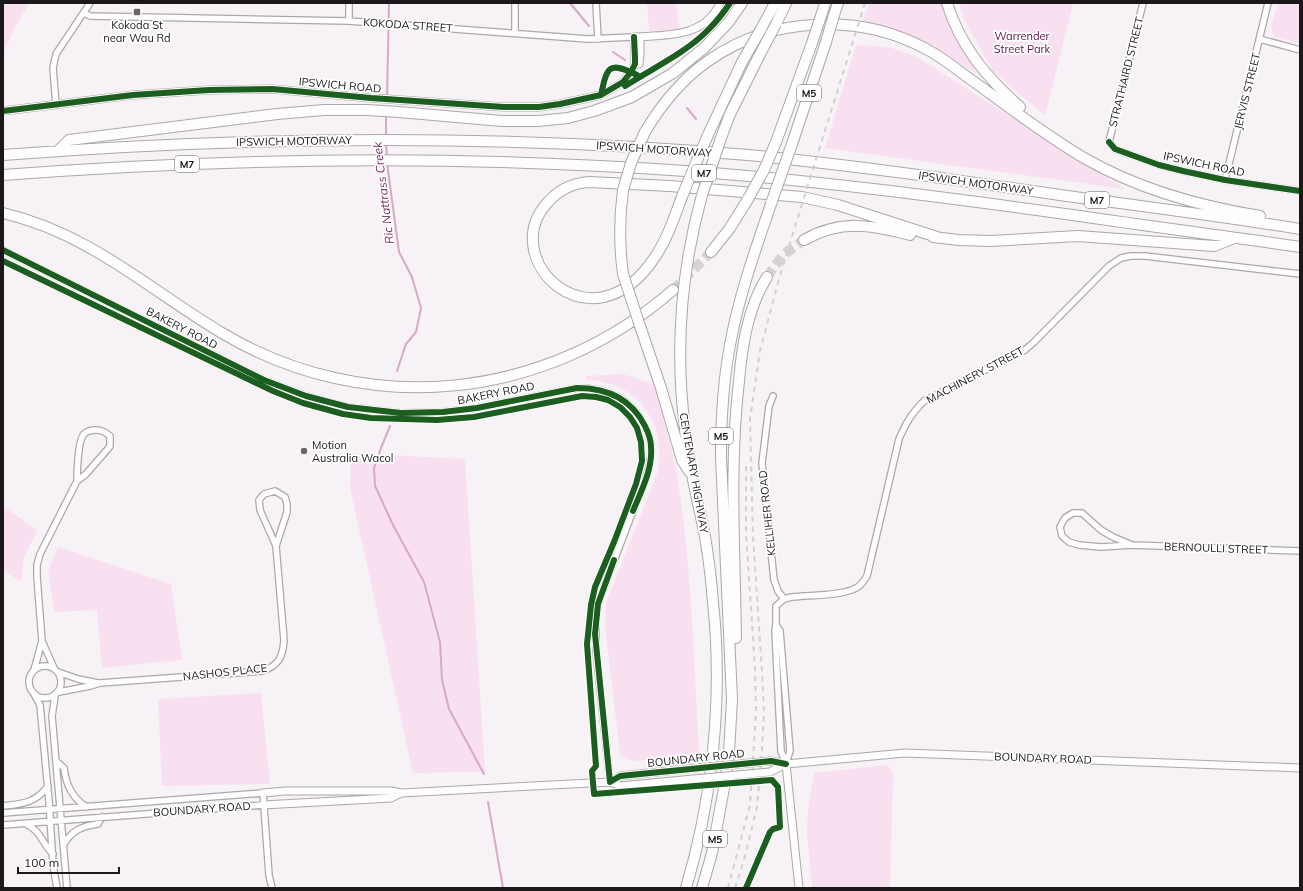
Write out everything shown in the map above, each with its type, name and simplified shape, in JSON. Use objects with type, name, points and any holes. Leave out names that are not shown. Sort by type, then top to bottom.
[{"type":"highway","points":[[58,151],[69,140],[283,113],[324,110],[399,112],[502,122],[522,122],[562,118],[594,111],[632,97],[673,73],[690,61],[708,44],[728,23],[742,3]]},
{"type":"highway","points":[[775,3],[742,62],[707,136],[683,194],[668,232],[658,252],[644,272],[635,282],[622,291],[602,298],[592,299],[571,294],[554,285],[543,272],[538,264],[534,244],[535,228],[539,214],[550,200],[563,189],[580,183],[589,182],[670,186],[802,197],[838,205],[940,238]]},
{"type":"highway","name":"CENTENARY HIGHWAY","points":[[686,888],[700,832],[708,788],[717,685],[715,626],[710,571],[686,436],[682,402],[680,372],[683,291],[692,236],[702,195],[721,138],[730,114],[786,3]]},
{"type":"highway","points":[[711,252],[730,228],[764,170],[776,142],[825,3]]},
{"type":"highway","name":"CENTENARY HIGHWAY","points":[[702,888],[712,853],[726,778],[731,718],[732,678],[721,457],[722,407],[730,345],[738,308],[750,269],[838,3]]},
{"type":"highway","points":[[947,3],[956,26],[972,56],[989,77],[1021,108],[1029,121]]},
{"type":"highway","points":[[693,476],[682,460],[662,388],[623,274],[619,228],[623,190],[631,163],[645,132],[663,105],[677,88],[716,56],[736,45],[764,34],[812,24],[855,26],[885,32],[913,42],[944,60],[1060,143],[1086,159],[1144,186],[1184,200],[1210,207],[1286,221],[1297,229]]},
{"type":"highway","name":"IPSWICH MOTORWAY","points":[[3,155],[185,144],[370,140],[509,142],[616,146],[787,159],[856,167],[1297,229]]},
{"type":"highway","name":"IPSWICH MOTORWAY","points":[[3,175],[194,164],[370,160],[577,165],[669,170],[749,176],[958,199],[1300,247]]},
{"type":"highway","points":[[3,213],[65,234],[89,246],[123,266],[222,333],[264,355],[327,377],[375,385],[424,388],[451,386],[502,378],[528,371],[572,355],[610,336],[648,311],[673,290]]},
{"type":"highway","points":[[804,240],[824,230],[837,227],[862,225],[914,236],[959,240],[991,241],[1078,236],[1214,246],[1233,238]]},
{"type":"highway","points":[[732,678],[737,664],[733,460],[734,421],[744,342],[755,300],[767,277]]},
{"type":"street","points":[[56,105],[53,68],[56,54],[90,3]]},
{"type":"street","points":[[349,3],[349,21]]},
{"type":"street","points":[[515,3],[515,33]]},
{"type":"street","points":[[596,3],[598,39]]},
{"type":"street","name":"KOKODA STREET","points":[[84,13],[90,16],[349,21],[598,39],[637,37],[691,31],[710,18],[717,10],[720,3]]},
{"type":"street","name":"STRATHAIRD STREET","points":[[1109,142],[1143,3]]},
{"type":"street","name":"JERVIS STREET","points":[[1225,180],[1268,3]]},
{"type":"street","name":"IPSWICH ROAD","points":[[3,111],[134,95],[272,89],[371,98],[504,107],[539,107],[606,95],[618,91],[625,86],[633,78],[639,60],[637,37]]},
{"type":"street","points":[[1260,39],[1300,50]]},
{"type":"street","name":"IPSWICH ROAD","points":[[1109,142],[1115,149],[1159,165],[1225,180],[1300,191]]},
{"type":"street","name":"BAKERY ROAD","points":[[3,250],[264,380],[306,396],[348,407],[401,413],[443,412],[477,408],[577,388],[591,388],[607,391],[628,402],[640,415],[651,446],[650,461],[646,477],[606,579],[598,604],[596,620],[596,650],[610,782]]},
{"type":"street","name":"MACHINERY STREET","points":[[784,598],[844,593],[856,589],[862,583],[867,576],[899,439],[906,421],[924,402],[1025,350],[1109,266],[1121,258],[1145,256],[1300,274]]},
{"type":"street","name":"KELLIHER ROAD","points":[[773,396],[769,406],[762,463],[774,580],[778,591],[784,598]]},
{"type":"street","points":[[57,888],[52,854],[50,810],[40,705],[29,684],[29,679],[34,670],[42,641],[37,565],[40,554],[77,481],[91,469],[110,446],[110,436],[104,432],[91,430],[84,434],[81,439],[77,465],[77,481]]},
{"type":"street","name":"NASHOS PLACE","points":[[57,694],[100,683],[262,671],[271,668],[280,658],[283,651],[284,640],[276,546],[260,510],[259,500],[264,494],[275,491],[285,497],[287,504],[287,512],[276,546]]},
{"type":"street","name":"BERNOULLI STREET","points":[[1132,545],[1101,530],[1082,513],[1073,513],[1065,518],[1060,527],[1062,536],[1069,542],[1079,545],[1101,547],[1132,545],[1300,551]]},
{"type":"street","points":[[784,598],[776,606],[775,631],[781,751],[786,764],[799,888]]},
{"type":"street","points":[[776,625],[780,631],[790,748],[786,764]]},
{"type":"street","points":[[42,641],[62,681],[57,694],[52,716],[67,888]]},
{"type":"street","points":[[34,670],[44,666],[56,670]]},
{"type":"street","name":"NASHOS PLACE","points":[[56,670],[78,679],[100,683]]},
{"type":"street","points":[[34,694],[44,699],[57,694]]},
{"type":"street","name":"BOUNDARY ROAD","points":[[610,782],[620,776],[695,768],[771,761],[786,764],[905,753],[1300,768]]},
{"type":"street","points":[[56,762],[64,768],[65,780],[70,792],[78,802],[86,807]]},
{"type":"street","name":"BOUNDARY ROAD","points":[[3,813],[60,810],[285,792],[391,791],[401,793],[610,782],[621,786],[770,772],[786,764]]},
{"type":"street","points":[[3,806],[23,804],[44,792],[48,786]]},
{"type":"street","points":[[263,793],[269,875],[272,888]]},
{"type":"street","name":"BOUNDARY ROAD","points":[[3,825],[264,805],[391,798],[401,793]]},
{"type":"street","points":[[64,844],[68,836],[86,826],[98,824],[102,817]]},
{"type":"street","points":[[25,823],[34,828],[52,854]]},
{"type":"green space","points":[[3,3],[30,3],[16,25],[5,50],[3,70]]},
{"type":"green space","points":[[647,3],[676,3],[679,29],[649,31]]},
{"type":"green space","points":[[869,3],[942,3],[978,74],[918,40],[863,21]]},
{"type":"green space","name":"Warrender Street Park","points":[[959,3],[1073,3],[1045,116],[993,71],[964,19]]},
{"type":"green space","points":[[1278,3],[1300,3],[1300,43],[1274,37],[1271,27]]},
{"type":"green space","points":[[856,45],[889,47],[917,57],[1125,189],[825,148]]},
{"type":"green space","points":[[623,374],[655,385],[675,467],[684,527],[690,591],[699,750],[697,758],[633,761],[626,759],[620,754],[605,626],[605,611],[608,598],[657,473],[660,453],[657,432],[653,421],[641,403],[624,390],[615,386],[586,379],[586,376]]},
{"type":"green space","points":[[351,453],[465,459],[485,772],[413,773],[350,488]]},
{"type":"green space","points":[[3,506],[37,530],[24,558],[21,581],[3,571]]},
{"type":"green space","points":[[58,547],[171,584],[182,660],[102,668],[97,610],[54,612],[48,571]]},
{"type":"green space","points":[[261,693],[270,784],[162,786],[158,699]]},
{"type":"green space","points":[[888,765],[893,775],[890,888],[812,888],[807,833],[808,809],[814,773]]},
{"type":"waterway","name":"Ric Nattrass Creek","points":[[387,97],[389,3]]},
{"type":"waterway","points":[[570,3],[589,26]]},
{"type":"waterway","points":[[613,52],[625,60]]},
{"type":"waterway","points":[[687,108],[696,119]]},
{"type":"waterway","name":"Ric Nattrass Creek","points":[[386,115],[386,137]]},
{"type":"waterway","name":"Ric Nattrass Creek","points":[[386,143],[387,157]]},
{"type":"waterway","name":"Ric Nattrass Creek","points":[[387,163],[399,252],[412,277],[421,308],[416,332],[406,344],[397,371]]},
{"type":"waterway","name":"Ric Nattrass Creek","points":[[390,426],[374,468],[375,486],[393,525],[424,582],[440,642],[442,680],[449,709],[484,774]]},
{"type":"waterway","name":"Ric Nattrass Creek","points":[[488,802],[503,888]]},
{"type":"tunnel","points":[[767,277],[783,255],[804,240]]},
{"type":"tunnel","points":[[673,290],[711,252]]},
{"type":"railway","points":[[735,888],[744,860],[757,807],[764,713],[753,536],[750,419],[760,351],[779,279],[865,3]]},
{"type":"railway","points":[[728,888],[750,805],[756,712],[755,668],[746,533],[746,465]]},
{"type":"cycle path","points":[[625,86],[690,46],[712,26],[730,3]]},
{"type":"cycle path","points":[[3,111],[133,95],[209,90],[272,89],[371,98],[504,107],[539,107],[601,95],[623,82],[635,64],[634,37]]},
{"type":"cycle path","points":[[601,95],[605,78],[611,69],[620,68],[637,75]]},
{"type":"cycle path","points":[[1109,142],[1115,149],[1159,165],[1225,180],[1300,191]]},
{"type":"cycle path","points":[[3,250],[264,380],[306,396],[348,407],[401,413],[443,412],[477,408],[577,388],[588,388],[617,396],[633,408],[639,416],[648,433],[650,442],[651,455],[648,472],[633,511]]},
{"type":"cycle path","points":[[3,261],[273,391],[303,403],[343,414],[371,418],[437,420],[474,417],[582,396],[608,400],[620,407],[630,417],[637,428],[641,442],[642,461],[636,484],[595,587],[591,605],[587,644],[596,766],[592,771],[594,794],[772,780],[778,787],[780,827],[773,829],[770,832],[746,888]]},
{"type":"cycle path","points":[[614,560],[598,604],[595,634],[610,782],[620,776],[771,761],[786,764]]},
{"type":"place","name":"Kokoda St near Wau Rd","points":[[137,12]]},
{"type":"place","name":"Motion Australia Wacol","points":[[304,451]]}]
